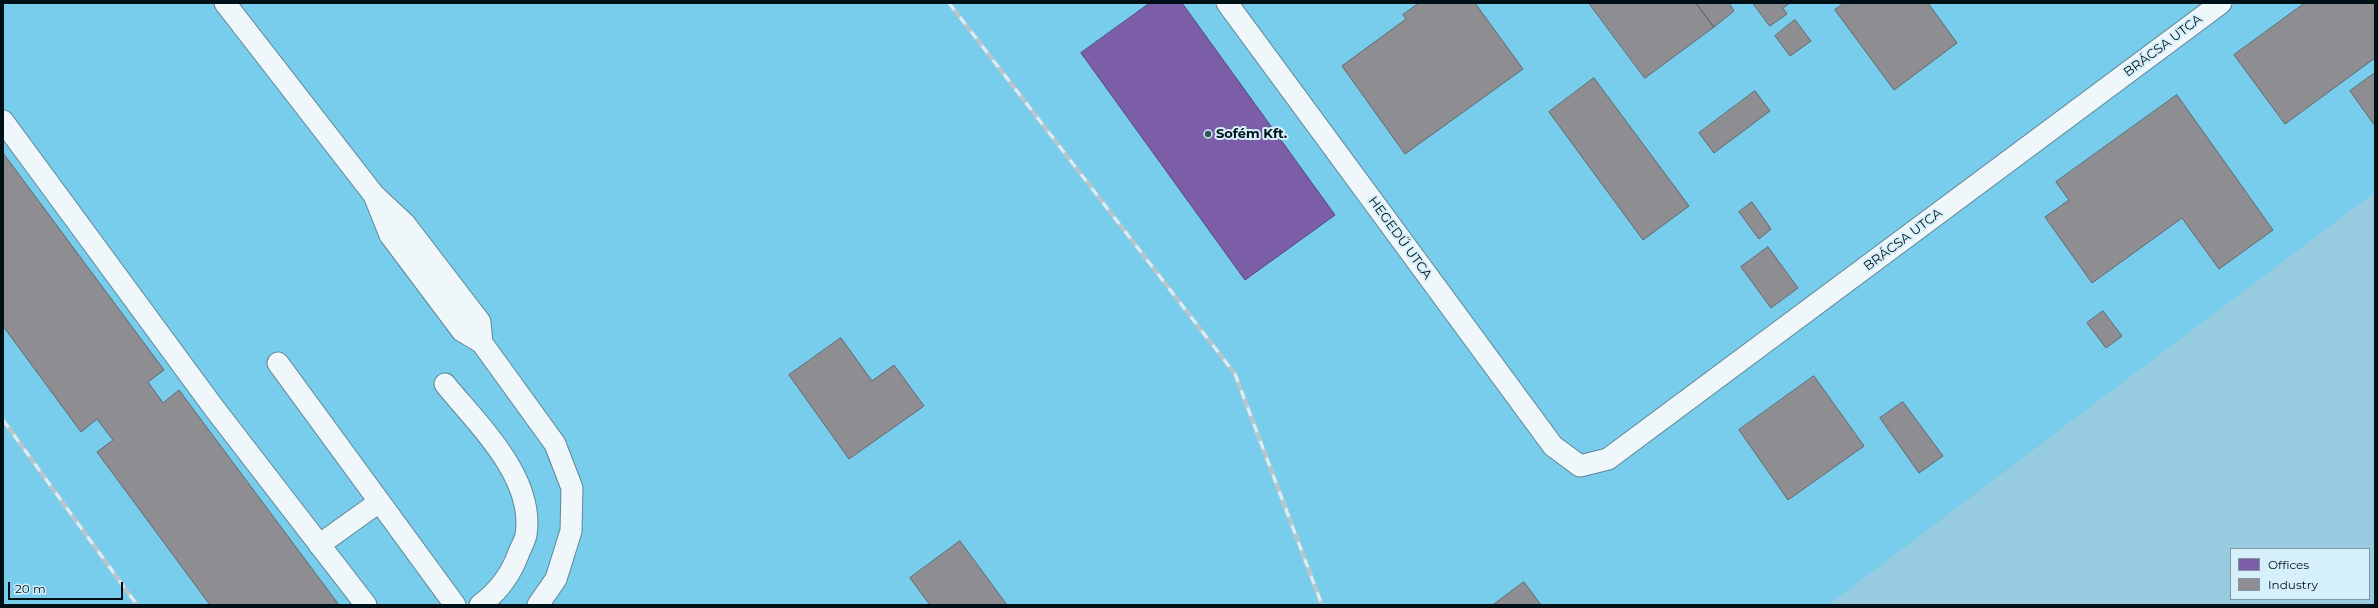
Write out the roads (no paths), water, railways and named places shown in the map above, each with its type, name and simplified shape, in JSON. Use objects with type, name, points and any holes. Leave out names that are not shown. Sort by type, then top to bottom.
[{"type":"lane","points":[[225,3],[374,195],[390,235],[462,331],[482,343],[555,444],[572,488],[571,531],[556,579],[538,605]]},
{"type":"lane","name":"HEGEDŰ UTCA","points":[[1227,3],[1553,446],[1580,466]]},
{"type":"lane","name":"BRÁCSA UTCA","points":[[1580,466],[1608,459],[2221,3]]},
{"type":"lane","points":[[3,121],[219,414],[366,605]]},
{"type":"lane","points":[[278,363],[455,605]]},
{"type":"lane","points":[[445,384],[510,465],[525,500],[526,535],[513,567],[495,594],[480,605]]},
{"type":"lane","points":[[319,544],[379,502]]},
{"type":"railway","points":[[949,3],[1235,374],[1322,605]]},
{"type":"railway","points":[[3,420],[137,605]]},
{"type":"place","name":"Sofém Kft.","points":[[1208,134]]}]
